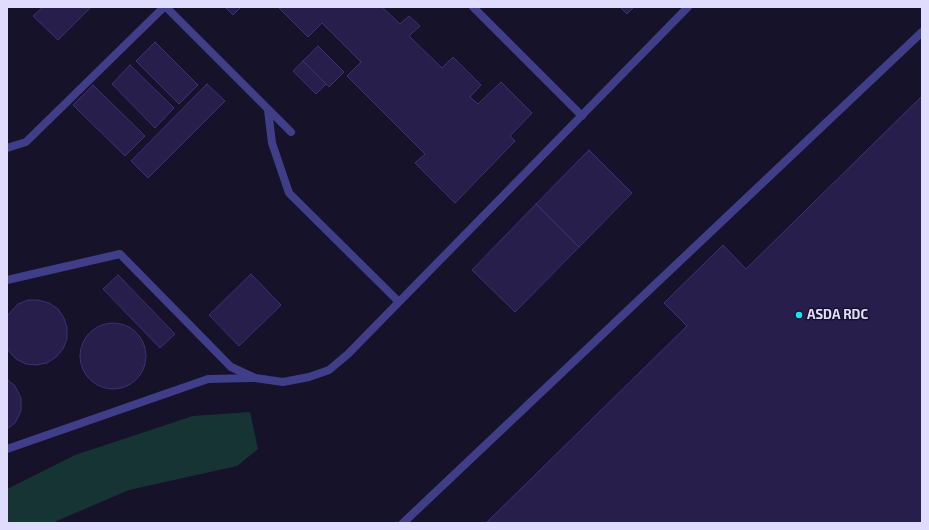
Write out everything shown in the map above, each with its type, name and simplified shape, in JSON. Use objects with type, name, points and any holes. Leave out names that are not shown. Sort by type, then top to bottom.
[{"type":"lane","points":[[7,148],[26,142],[165,7],[291,132]]},
{"type":"lane","points":[[473,7],[582,116]]},
{"type":"lane","points":[[7,449],[208,379],[255,378],[283,382],[309,377],[329,370],[348,354],[688,7]]},
{"type":"lane","points":[[403,523],[922,32]]},
{"type":"lane","points":[[268,110],[272,143],[288,193],[399,302]]},
{"type":"lane","points":[[7,280],[120,254],[231,367],[255,378]]},
{"type":"green space","points":[[250,412],[258,449],[237,466],[129,490],[52,523],[7,523],[7,489],[75,455],[193,416]]},
{"type":"building","points":[[43,7],[91,7],[58,40],[33,16]]},
{"type":"building","points":[[225,7],[241,7],[233,15]]},
{"type":"building","points":[[278,7],[382,7],[400,24],[409,16],[420,26],[409,36],[442,68],[453,57],[481,85],[470,97],[478,104],[501,82],[532,113],[510,136],[515,141],[455,203],[415,163],[425,154],[347,76],[361,62],[322,23],[308,37]]},
{"type":"building","points":[[620,7],[634,7],[627,14]]},
{"type":"building","points":[[155,42],[198,85],[179,104],[136,61]]},
{"type":"building","points":[[318,46],[344,72],[329,87],[303,61]]},
{"type":"building","points":[[303,61],[326,84],[316,94],[293,71]]},
{"type":"building","points":[[130,65],[174,108],[155,128],[112,84]]},
{"type":"building","points":[[207,84],[225,101],[148,178],[131,161]]},
{"type":"building","points":[[93,85],[145,136],[125,156],[73,105]]},
{"type":"building","name":"ASDA RDC","points":[[922,96],[922,523],[486,523],[687,326],[664,303],[723,245],[746,269]]},
{"type":"building","points":[[589,150],[632,193],[579,247],[536,204]]},
{"type":"building","points":[[536,204],[579,247],[515,312],[472,270]]},
{"type":"building","points":[[251,274],[281,305],[239,346],[209,315]]},
{"type":"building","points":[[118,275],[175,334],[160,348],[103,289]]},
{"type":"building","points":[[28,300],[38,300],[49,303],[58,309],[64,318],[67,328],[67,339],[63,349],[56,357],[47,363],[36,365],[26,364],[16,359],[7,349],[7,316],[18,304]]},
{"type":"building","points":[[113,323],[125,326],[136,333],[143,344],[146,356],[143,368],[136,379],[125,386],[113,389],[101,386],[90,379],[83,368],[80,356],[83,344],[90,333],[101,326]]},
{"type":"building","points":[[7,379],[15,386],[21,398],[21,411],[15,423],[7,429]]},
{"type":"place","name":"ASDA RDC","points":[[799,315]]}]
